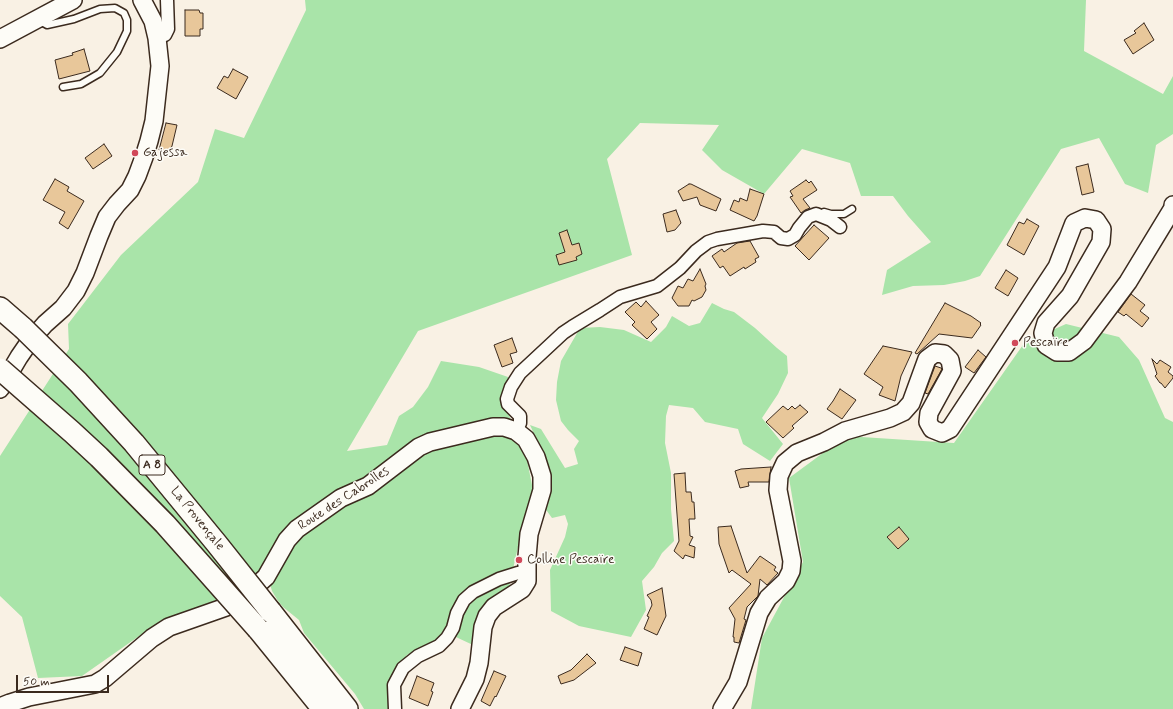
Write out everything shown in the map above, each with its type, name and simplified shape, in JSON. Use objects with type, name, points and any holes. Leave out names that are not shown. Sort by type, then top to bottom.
[{"type":"highway","name":"La Provençale","points":[[0,308],[48,351],[134,443],[217,544],[347,709]]},
{"type":"highway","name":"La Provençale","points":[[0,369],[72,432],[165,524],[258,629],[323,709]]},
{"type":"street","points":[[0,39],[73,0]]},
{"type":"street","points":[[0,389],[30,341],[45,324],[63,308],[76,292],[107,217],[130,190],[137,176],[154,121],[160,66],[157,38],[152,21],[142,0]]},
{"type":"street","points":[[157,38],[165,35],[168,29],[167,0]]},
{"type":"street","points":[[722,709],[738,682],[759,613],[768,598],[786,581],[791,571],[792,561],[778,490],[779,476],[785,464],[797,453],[846,431],[890,418],[903,412],[911,403],[927,359],[935,353],[944,354],[950,360],[952,370],[929,413],[928,422],[932,429],[942,433],[950,430],[1057,267],[1074,223],[1085,218],[1096,220],[1102,229],[1101,242],[1070,296],[1046,323],[1043,333],[1046,345],[1057,352],[1069,352],[1084,340],[1128,282],[1173,208],[1173,205]]},
{"type":"street","points":[[460,709],[475,679],[479,663],[483,627],[487,616],[494,607],[522,589],[527,581],[529,534],[542,490],[542,476],[536,457],[526,439],[516,431],[520,423],[520,416],[508,404],[507,399],[511,387],[520,373],[563,332],[620,296],[657,286],[680,268],[696,251],[708,242],[763,231],[774,232],[781,238],[788,239],[795,235],[808,217],[816,214],[831,220],[840,226]]},
{"type":"street","name":"Route des Cabrolles","points":[[0,707],[10,702],[28,697],[95,684],[105,678],[152,638],[169,626],[226,607],[247,594],[266,577],[287,540],[297,529],[341,498],[368,486],[419,446],[494,427],[504,427],[516,431]]},
{"type":"street","points":[[395,709],[394,686],[403,668],[418,656],[439,646],[447,638],[453,628],[457,614],[464,600],[473,592],[499,579],[518,573],[528,572]]},
{"type":"lane","points":[[37,19],[46,25],[74,19],[100,9],[115,8],[124,13],[127,20],[128,31],[117,52],[100,73],[81,84],[63,88]]},
{"type":"lane","points":[[816,214],[816,211],[819,209],[831,214],[844,214],[852,209]]},
{"type":"green space","points":[[305,0],[1086,0],[1084,51],[1163,94],[1173,76],[1173,134],[1156,145],[1148,193],[1125,184],[1099,138],[1061,149],[980,276],[965,281],[944,285],[913,286],[882,295],[887,270],[931,242],[893,196],[861,196],[850,163],[802,149],[764,194],[722,170],[702,150],[719,125],[640,123],[607,159],[632,255],[418,331],[347,451],[387,445],[399,416],[413,407],[428,387],[441,361],[479,367],[508,377],[508,413],[526,455],[533,490],[522,529],[509,587],[484,611],[473,645],[443,631],[438,639],[407,655],[393,673],[390,688],[390,709],[364,709],[355,694],[304,633],[299,620],[278,601],[272,591],[269,581],[162,620],[82,676],[38,678],[22,617],[0,596],[0,456],[69,349],[68,324],[121,255],[198,182],[215,129],[244,138],[306,10]]},
{"type":"green space","points":[[712,303],[734,312],[787,356],[788,373],[778,394],[762,418],[783,444],[770,461],[743,444],[738,429],[705,422],[693,408],[669,405],[666,416],[665,443],[671,473],[671,509],[674,541],[662,553],[654,567],[642,581],[646,610],[631,637],[579,626],[551,611],[550,570],[565,537],[568,524],[565,515],[552,518],[544,507],[547,493],[549,467],[530,425],[541,429],[565,468],[578,464],[574,449],[579,441],[561,421],[556,400],[557,382],[561,361],[580,328],[600,327],[624,330],[651,342],[666,327],[672,316],[689,326],[700,323]]},
{"type":"green space","points":[[1066,324],[1119,337],[1139,360],[1165,418],[1173,422],[1173,709],[751,709],[762,638],[803,562],[789,478],[846,436],[954,443],[1025,342]]},
{"type":"building","points":[[185,10],[199,10],[200,13],[203,13],[203,29],[200,29],[200,36],[185,36]]},
{"type":"building","points":[[1144,23],[1154,40],[1133,54],[1124,40],[1136,33],[1134,31]]},
{"type":"building","points":[[84,49],[90,71],[59,79],[55,60],[73,55],[72,53]]},
{"type":"building","points":[[233,69],[248,77],[236,99],[217,88],[224,76],[228,78]]},
{"type":"building","points":[[166,123],[177,125],[172,146],[168,153],[159,150]]},
{"type":"building","points":[[104,144],[112,156],[93,169],[85,158]]},
{"type":"building","points":[[1088,164],[1094,192],[1082,195],[1076,167]]},
{"type":"building","points":[[55,179],[69,187],[67,191],[84,201],[68,229],[59,223],[65,212],[43,200]]},
{"type":"building","points":[[806,180],[809,183],[811,181],[817,190],[803,199],[810,208],[801,213],[790,197],[793,196],[790,191]]},
{"type":"building","points":[[689,184],[721,199],[716,211],[700,205],[697,197],[683,201],[678,191]]},
{"type":"building","points":[[750,189],[764,194],[754,221],[730,210],[734,200],[739,202],[740,198],[747,201]]},
{"type":"building","points":[[676,210],[681,223],[675,230],[667,232],[663,214]]},
{"type":"building","points":[[1027,219],[1039,226],[1024,255],[1007,245],[1019,222],[1024,224]]},
{"type":"building","points":[[814,225],[829,238],[809,260],[795,246]]},
{"type":"building","points":[[567,230],[572,245],[579,243],[582,254],[576,257],[577,260],[559,265],[556,255],[565,252],[559,233]]},
{"type":"building","points":[[750,241],[759,257],[755,259],[756,262],[745,269],[744,267],[730,276],[723,266],[720,268],[712,256],[722,249],[724,252],[737,243]]},
{"type":"building","points":[[700,269],[706,284],[706,290],[702,297],[694,301],[692,300],[689,306],[678,306],[672,298],[678,286],[683,288],[688,279],[693,281]]},
{"type":"building","points":[[1006,270],[1018,278],[1008,296],[995,288]]},
{"type":"building","points":[[1131,294],[1145,305],[1140,311],[1149,318],[1142,327],[1126,314],[1124,316],[1118,312]]},
{"type":"building","points":[[646,301],[659,315],[651,322],[657,329],[647,339],[632,325],[635,322],[625,312],[636,302],[641,307]]},
{"type":"building","points":[[945,303],[971,316],[981,323],[981,325],[972,338],[939,334],[917,354],[915,353]]},
{"type":"building","points":[[512,338],[517,352],[510,354],[513,363],[502,367],[494,345]]},
{"type":"building","points":[[883,346],[912,352],[901,376],[895,401],[879,395],[883,387],[864,374]]},
{"type":"building","points":[[978,350],[986,357],[974,373],[965,367]]},
{"type":"building","points":[[1152,359],[1157,364],[1160,360],[1171,367],[1168,372],[1173,376],[1173,378],[1165,388],[1155,376],[1157,374]]},
{"type":"building","points":[[935,366],[942,369],[928,394],[925,393]]},
{"type":"building","points":[[840,389],[856,400],[842,419],[827,409]]},
{"type":"building","points":[[800,405],[808,412],[792,426],[794,428],[783,438],[766,422],[783,406],[788,410],[792,406],[795,409]]},
{"type":"building","points":[[771,467],[769,482],[748,482],[749,486],[740,488],[735,471],[741,469]]},
{"type":"building","points":[[685,473],[686,492],[691,492],[692,502],[694,502],[695,519],[689,519],[690,536],[693,537],[689,545],[695,547],[694,558],[685,555],[683,559],[674,551],[679,541],[674,474]]},
{"type":"building","points":[[731,526],[747,573],[760,556],[776,567],[774,570],[778,573],[767,585],[760,579],[758,596],[747,607],[744,619],[746,620],[739,643],[734,642],[733,637],[735,619],[729,608],[751,584],[732,570],[729,573],[719,544],[718,527]]},
{"type":"building","points":[[899,527],[909,539],[898,549],[887,537]]},
{"type":"building","points":[[662,588],[666,616],[657,635],[644,629],[649,617],[647,616],[652,605],[651,600],[647,595]]},
{"type":"building","points":[[625,647],[642,653],[638,666],[620,660]]},
{"type":"building","points":[[587,654],[596,663],[574,680],[561,684],[558,676],[571,670]]},
{"type":"building","points":[[494,671],[506,676],[490,706],[481,701]]},
{"type":"building","points":[[417,676],[434,683],[431,691],[433,692],[428,706],[409,698]]},
{"type":"place","name":"Gajessa","points":[[135,153]]},
{"type":"place","name":"Pescaïre","points":[[1015,343]]},
{"type":"place","name":"Colline Pescaïre","points":[[519,560]]}]
